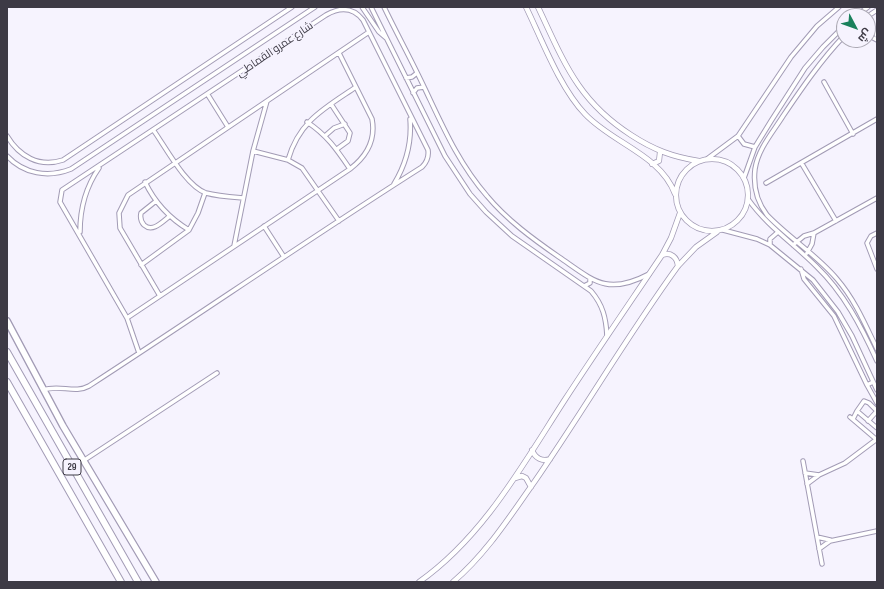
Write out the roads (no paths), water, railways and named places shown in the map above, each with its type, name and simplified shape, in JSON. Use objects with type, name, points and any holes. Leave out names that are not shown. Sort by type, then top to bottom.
[{"type":"highway","name":"29","points":[[7,352],[138,582]]},
{"type":"highway","name":"29","points":[[7,382],[121,582]]},
{"type":"main road","points":[[7,321],[43,390],[156,582]]},
{"type":"street","points":[[7,136],[18,151],[32,160],[49,163],[63,160],[292,7]]},
{"type":"street","points":[[7,156],[20,167],[34,172],[49,174],[71,169],[315,7]]},
{"type":"street","points":[[362,7],[379,32],[386,38]]},
{"type":"street","points":[[371,7],[445,156],[461,182],[478,203],[516,240],[584,286],[596,297],[601,304],[606,320],[607,337]]},
{"type":"street","points":[[384,7],[454,149],[466,169],[488,197],[524,232],[590,278],[604,284],[620,285],[636,281],[650,273]]},
{"type":"street","points":[[526,7],[562,81],[578,106],[606,133],[652,164],[669,180],[675,194],[680,213],[686,221],[695,228],[705,231],[718,232]]},
{"type":"street","points":[[538,7],[565,64],[587,99],[607,118],[622,129],[660,152],[674,157],[699,161]]},
{"type":"street","points":[[707,159],[738,136],[791,56],[817,26],[839,7]]},
{"type":"street","name":"شارع عمرو القماطي","points":[[43,390],[59,387],[84,389],[139,353],[284,257],[339,221],[393,185],[422,167],[428,159],[428,150],[363,20],[355,12],[349,10],[337,10],[326,15],[154,131],[65,188],[60,194],[60,202],[80,233],[127,318],[139,353]]},
{"type":"street","points":[[160,296],[122,232],[118,218],[124,200],[145,182],[369,32]]},
{"type":"street","points":[[744,178],[754,147],[805,68],[836,34]]},
{"type":"street","points":[[836,45],[822,60],[768,139],[755,168],[755,190],[762,209],[778,226],[829,270],[848,292],[876,346]]},
{"type":"street","points":[[127,318],[350,169],[366,153],[370,146],[373,134],[372,119],[339,53]]},
{"type":"street","points":[[406,78],[412,77],[417,73]]},
{"type":"street","points":[[824,82],[853,134]]},
{"type":"street","points":[[288,160],[295,140],[307,122],[330,104],[356,87]]},
{"type":"street","points":[[413,93],[417,88],[424,88]]},
{"type":"street","points":[[208,95],[228,127]]},
{"type":"street","points":[[234,246],[253,151],[267,101]]},
{"type":"street","points":[[330,104],[350,133],[350,138],[337,149]]},
{"type":"street","name":"شارع عمرو القماطي","points":[[393,185],[402,168],[408,151],[411,134],[410,116]]},
{"type":"street","points":[[766,183],[802,164],[877,119]]},
{"type":"street","points":[[307,122],[326,135],[350,169]]},
{"type":"street","points":[[326,135],[334,128],[345,124]]},
{"type":"street","points":[[154,131],[188,179],[205,193],[243,198]]},
{"type":"street","points":[[738,136],[744,144],[754,147]]},
{"type":"street","points":[[253,151],[288,160],[302,168],[339,221]]},
{"type":"street","points":[[652,164],[659,161],[660,152]]},
{"type":"street","points":[[453,582],[483,553],[531,487],[678,266],[696,247],[718,232],[735,223],[744,212],[748,199],[748,188],[738,169],[729,163],[718,159],[707,159],[699,161],[687,169],[679,180],[675,194]]},
{"type":"street","points":[[802,164],[836,221]]},
{"type":"street","name":"شارع عمرو القماطي","points":[[80,233],[83,201],[90,183],[99,167]]},
{"type":"street","points":[[145,182],[156,201],[170,216],[189,230]]},
{"type":"street","points":[[141,265],[189,230],[198,213],[205,193]]},
{"type":"street","points":[[793,245],[797,241],[877,198]]},
{"type":"street","points":[[748,199],[763,219],[805,255],[828,279],[849,307],[877,361]]},
{"type":"street","points":[[156,201],[142,213],[141,219],[143,224],[148,228],[154,228],[170,216]]},
{"type":"street","points":[[418,582],[444,562],[470,537],[514,478],[662,255],[672,238],[680,213]]},
{"type":"street","points":[[264,226],[284,257]]},
{"type":"street","points":[[723,230],[757,239],[770,245],[813,280],[838,312],[852,336],[877,390]]},
{"type":"street","points":[[770,245],[770,239],[778,232]]},
{"type":"street","points":[[805,255],[812,244],[814,233]]},
{"type":"street","points":[[877,233],[871,236],[867,243],[877,269]]},
{"type":"street","points":[[662,255],[666,254],[673,256],[676,259],[678,266]]},
{"type":"street","points":[[801,269],[804,279],[834,316],[877,403]]},
{"type":"street","points":[[584,286],[590,283],[590,278]]},
{"type":"street","points":[[84,461],[218,373]]},
{"type":"street","points":[[867,385],[873,382]]},
{"type":"street","points":[[807,484],[818,476],[845,463],[877,439],[851,418],[864,401],[869,403],[877,411],[868,420]]},
{"type":"street","points":[[856,411],[877,427]]},
{"type":"street","points":[[532,450],[538,458],[543,460],[550,458]]},
{"type":"street","points":[[802,461],[822,564]]},
{"type":"street","points":[[805,473],[818,476]]},
{"type":"street","points":[[514,478],[524,477],[530,482],[531,487]]},
{"type":"street","points":[[819,549],[827,542],[833,540],[877,531]]},
{"type":"street","points":[[817,537],[833,540]]}]
